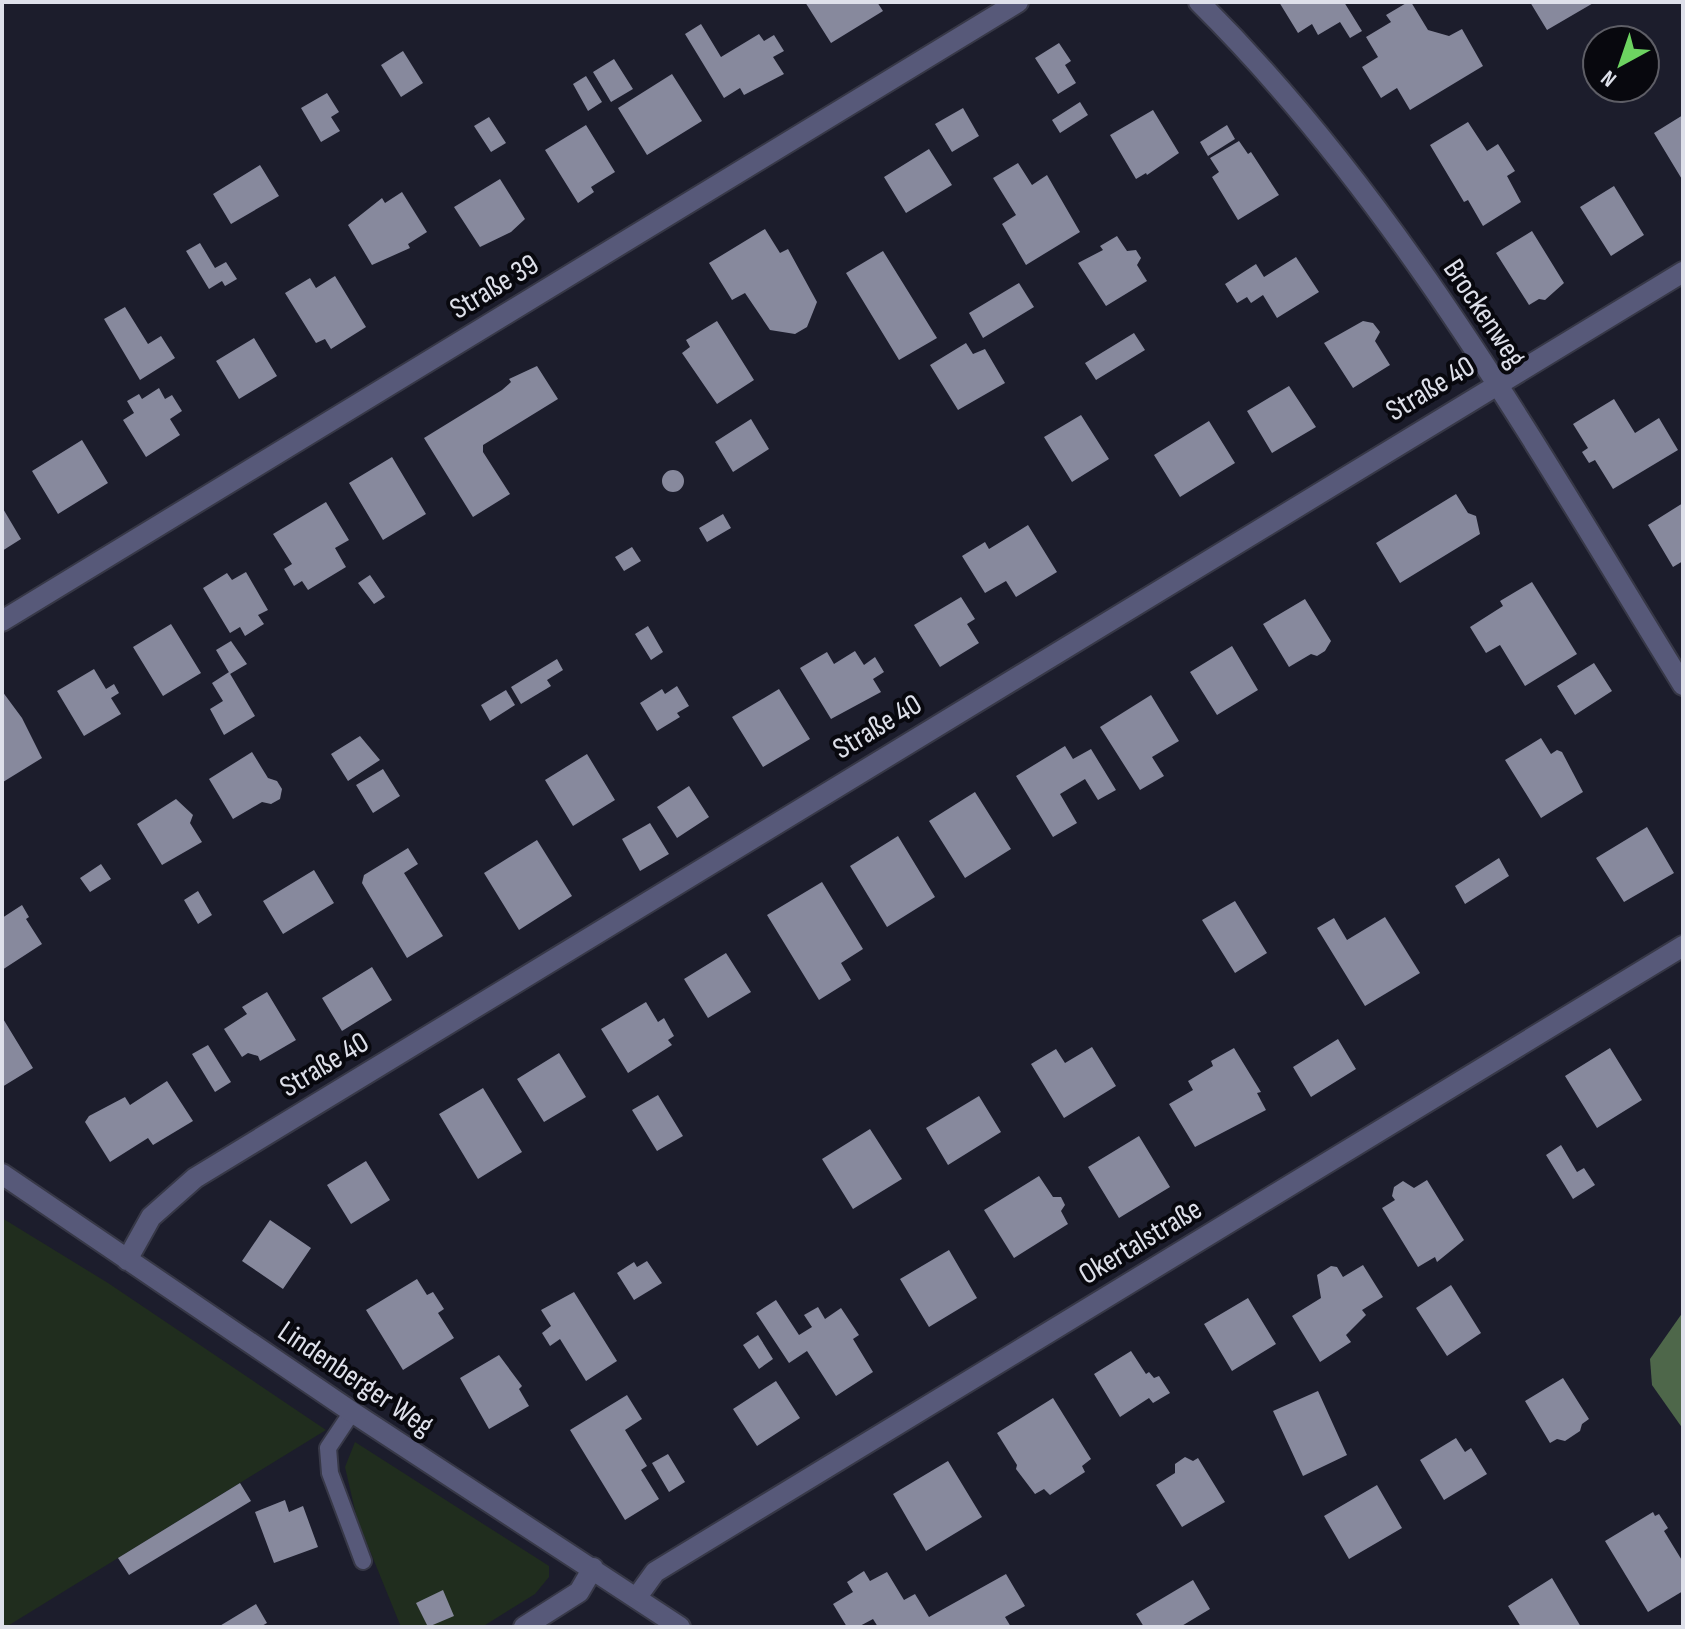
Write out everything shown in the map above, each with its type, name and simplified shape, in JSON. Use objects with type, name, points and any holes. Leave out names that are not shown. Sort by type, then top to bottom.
[{"type":"street","name":"Straße 39","points":[[2,621],[1018,2]]},
{"type":"street","name":"Brockenweg","points":[[1199,2],[1235,38],[1326,145],[1414,260],[1496,383],[1683,685]]},
{"type":"street","name":"Straße 40","points":[[127,1260],[151,1217],[195,1178],[1496,383],[1683,272]]},
{"type":"street","name":"Okertalstraße","points":[[637,1597],[655,1572],[1683,946]]},
{"type":"street","name":"Lindenberger Weg","points":[[2,1174],[352,1412],[680,1627]]},
{"type":"street","points":[[524,1627],[579,1592],[593,1568]]},
{"type":"lane","points":[[352,1412],[328,1448],[330,1473],[363,1561]]},
{"type":"shaded area","points":[[2,1218],[108,1283],[326,1430],[6,1627],[2,1627]]},
{"type":"shaded area","points":[[1683,1312],[1683,1429],[1652,1385],[1650,1359]]},
{"type":"shaded area","points":[[355,1442],[549,1566],[549,1577],[535,1594],[482,1627],[401,1627],[357,1519],[345,1467]]},
{"type":"building","points":[[805,2],[877,2],[883,11],[831,43]]},
{"type":"building","points":[[1279,2],[1344,2],[1362,31],[1350,38],[1340,22],[1318,35],[1312,24],[1298,33]]},
{"type":"building","points":[[1411,2],[1428,30],[1449,36],[1462,29],[1483,66],[1410,110],[1397,88],[1381,98],[1362,67],[1378,57],[1366,37],[1391,22],[1386,15]]},
{"type":"building","points":[[1530,2],[1595,2],[1547,30]]},
{"type":"building","points":[[701,24],[721,57],[759,34],[764,41],[774,35],[784,51],[773,57],[784,74],[744,95],[740,88],[724,98],[685,34]]},
{"type":"building","points":[[1059,43],[1071,61],[1065,65],[1076,83],[1058,94],[1035,58]]},
{"type":"building","points":[[403,51],[423,83],[401,97],[381,65]]},
{"type":"building","points":[[614,59],[633,89],[611,102],[593,72]]},
{"type":"building","points":[[672,74],[702,121],[647,155],[618,108]]},
{"type":"building","points":[[586,76],[602,102],[588,111],[573,84]]},
{"type":"building","points":[[327,93],[339,112],[331,117],[340,131],[321,142],[301,108]]},
{"type":"building","points":[[1080,102],[1088,115],[1060,133],[1052,120]]},
{"type":"building","points":[[963,108],[979,136],[952,152],[935,124]]},
{"type":"building","points":[[1153,110],[1179,153],[1136,179],[1110,135]]},
{"type":"building","points":[[1683,115],[1683,181],[1654,133]]},
{"type":"building","points":[[489,117],[506,143],[491,152],[474,126]]},
{"type":"building","points":[[1468,122],[1487,151],[1498,144],[1515,171],[1507,176],[1521,202],[1483,226],[1468,200],[1464,202],[1430,145]]},
{"type":"building","points":[[586,125],[615,172],[591,187],[594,192],[578,203],[545,150]]},
{"type":"building","points":[[1227,125],[1235,139],[1208,156],[1200,142]]},
{"type":"building","points":[[1239,141],[1248,154],[1251,152],[1279,195],[1238,220],[1212,177],[1219,172],[1210,158]]},
{"type":"building","points":[[929,149],[952,185],[906,213],[884,177]]},
{"type":"building","points":[[1018,163],[1032,185],[1047,175],[1080,232],[1026,265],[1002,224],[1016,215],[993,178]]},
{"type":"building","points":[[260,165],[279,196],[231,224],[213,194]]},
{"type":"building","points":[[500,179],[525,219],[511,232],[480,247],[454,207]]},
{"type":"building","points":[[1614,186],[1644,235],[1611,256],[1580,207]]},
{"type":"building","points":[[402,192],[427,232],[408,244],[410,248],[372,265],[348,225],[382,198],[385,203]]},
{"type":"building","points":[[765,229],[780,253],[788,249],[817,302],[807,327],[795,334],[770,330],[745,293],[732,300],[709,263]]},
{"type":"building","points":[[1532,231],[1564,283],[1545,300],[1539,299],[1529,305],[1496,253]]},
{"type":"building","points":[[1117,236],[1127,251],[1136,250],[1141,258],[1137,265],[1147,281],[1106,306],[1078,263],[1103,250],[1100,246]]},
{"type":"building","points":[[200,243],[215,268],[226,262],[237,279],[225,286],[222,281],[209,289],[186,251]]},
{"type":"building","points":[[883,251],[937,338],[899,360],[846,273]]},
{"type":"building","points":[[1296,257],[1319,292],[1277,318],[1263,295],[1251,303],[1247,297],[1237,303],[1225,284],[1256,264],[1264,277]]},
{"type":"building","points":[[335,276],[366,327],[331,349],[325,339],[316,343],[285,293],[310,278],[316,288]]},
{"type":"building","points":[[1019,283],[1034,307],[983,338],[969,313]]},
{"type":"building","points":[[125,307],[148,344],[161,336],[175,358],[140,380],[104,319]]},
{"type":"building","points":[[717,321],[754,380],[717,404],[682,353],[690,347],[686,340]]},
{"type":"building","points":[[1363,321],[1373,323],[1380,332],[1375,341],[1390,365],[1353,388],[1324,343]]},
{"type":"building","points":[[1134,333],[1145,350],[1096,380],[1085,363]]},
{"type":"building","points":[[254,338],[277,376],[239,399],[216,361]]},
{"type":"building","points":[[966,343],[973,354],[985,349],[1005,383],[958,410],[930,365]]},
{"type":"building","points":[[537,366],[558,399],[483,445],[483,452],[510,494],[473,517],[424,438],[502,390],[511,382],[509,379]]},
{"type":"building","points":[[1289,386],[1316,427],[1272,453],[1247,411]]},
{"type":"building","points":[[159,388],[165,399],[172,395],[182,411],[170,419],[180,435],[146,457],[123,420],[134,413],[127,401],[139,394],[142,399]]},
{"type":"building","points":[[1614,399],[1635,433],[1659,418],[1678,450],[1613,489],[1595,460],[1589,463],[1582,452],[1588,448],[1573,424]]},
{"type":"building","points":[[1081,415],[1109,459],[1072,482],[1044,437]]},
{"type":"building","points":[[751,419],[769,449],[733,472],[715,442]]},
{"type":"building","points":[[1209,421],[1235,463],[1180,497],[1154,455]]},
{"type":"building","points":[[82,440],[108,483],[58,514],[32,471]]},
{"type":"building","points":[[392,457],[426,514],[383,540],[349,483]]},
{"type":"building","points":[[673,470],[681,473],[684,481],[681,489],[673,492],[665,489],[662,481],[665,473]]},
{"type":"building","points":[[1456,494],[1468,513],[1476,516],[1480,534],[1400,583],[1376,543]]},
{"type":"building","points":[[326,502],[349,540],[335,548],[346,567],[308,590],[302,581],[294,586],[284,569],[292,564],[273,534]]},
{"type":"building","points":[[1683,503],[1683,561],[1673,567],[1648,525]]},
{"type":"building","points":[[2,507],[21,539],[2,551]]},
{"type":"building","points":[[723,514],[731,528],[707,542],[699,528]]},
{"type":"building","points":[[1028,525],[1057,572],[1016,597],[1006,581],[985,593],[962,556],[985,542],[989,549]]},
{"type":"building","points":[[632,547],[641,561],[624,571],[615,557]]},
{"type":"building","points":[[246,572],[268,610],[258,615],[264,624],[245,636],[240,627],[230,633],[203,588],[227,573],[232,580]]},
{"type":"building","points":[[370,575],[385,597],[374,604],[358,583]]},
{"type":"building","points":[[1532,582],[1577,654],[1525,686],[1500,645],[1486,653],[1470,627],[1503,606],[1500,601]]},
{"type":"building","points":[[961,597],[975,619],[967,624],[979,643],[940,667],[914,625]]},
{"type":"building","points":[[1305,599],[1331,641],[1325,651],[1317,656],[1311,654],[1289,667],[1263,624]]},
{"type":"building","points":[[171,624],[201,673],[163,696],[133,647]]},
{"type":"building","points":[[648,626],[663,652],[651,660],[635,634]]},
{"type":"building","points":[[231,641],[247,664],[230,674],[216,650]]},
{"type":"building","points":[[1232,646],[1258,690],[1217,715],[1190,672]]},
{"type":"building","points":[[855,651],[864,665],[875,657],[884,672],[873,679],[881,692],[831,719],[800,668],[827,652],[834,664]]},
{"type":"building","points":[[557,659],[563,670],[547,680],[551,686],[521,704],[511,687]]},
{"type":"building","points":[[1594,663],[1612,691],[1575,715],[1557,686]]},
{"type":"building","points":[[94,669],[106,689],[114,684],[119,693],[111,698],[121,714],[84,736],[57,691]]},
{"type":"building","points":[[229,672],[255,716],[224,735],[210,709],[223,701],[212,683]]},
{"type":"building","points":[[677,686],[689,706],[677,713],[680,717],[657,731],[640,703],[662,689],[665,694]]},
{"type":"building","points":[[779,689],[810,739],[763,767],[732,717]]},
{"type":"building","points":[[506,690],[515,705],[490,721],[481,705]]},
{"type":"building","points":[[2,691],[22,718],[42,758],[3,782]]},
{"type":"building","points":[[1151,695],[1179,741],[1152,757],[1164,776],[1140,790],[1100,727]]},
{"type":"building","points":[[360,736],[380,760],[348,781],[331,754]]},
{"type":"building","points":[[1541,738],[1551,754],[1557,750],[1562,752],[1583,792],[1541,818],[1505,760]]},
{"type":"building","points":[[1065,746],[1073,759],[1091,749],[1116,790],[1098,800],[1085,779],[1060,794],[1077,823],[1053,837],[1016,776]]},
{"type":"building","points":[[252,752],[268,778],[277,781],[282,789],[280,799],[271,804],[262,802],[233,819],[209,779]]},
{"type":"building","points":[[587,754],[615,800],[573,826],[545,780]]},
{"type":"building","points":[[383,769],[400,796],[373,813],[356,785]]},
{"type":"building","points":[[689,786],[709,817],[677,838],[657,807]]},
{"type":"building","points":[[975,792],[1011,849],[965,878],[929,821]]},
{"type":"building","points":[[176,799],[193,815],[190,823],[202,842],[162,865],[137,824]]},
{"type":"building","points":[[650,823],[669,854],[640,871],[622,839]]},
{"type":"building","points":[[1647,827],[1674,873],[1624,902],[1596,858]]},
{"type":"building","points":[[898,836],[935,897],[887,927],[850,866]]},
{"type":"building","points":[[537,840],[572,896],[519,930],[484,873]]},
{"type":"building","points":[[408,848],[418,864],[404,873],[443,936],[407,958],[362,883],[364,875]]},
{"type":"building","points":[[1499,858],[1509,876],[1465,904],[1455,886]]},
{"type":"building","points":[[101,864],[111,879],[90,892],[80,878]]},
{"type":"building","points":[[314,870],[334,903],[283,934],[263,901]]},
{"type":"building","points":[[822,882],[863,949],[841,963],[851,980],[819,1000],[767,915]]},
{"type":"building","points":[[198,891],[212,915],[198,924],[184,900]]},
{"type":"building","points":[[1235,901],[1267,953],[1235,973],[1202,920]]},
{"type":"building","points":[[22,905],[29,917],[26,919],[42,944],[2,970],[2,918]]},
{"type":"building","points":[[1385,917],[1420,973],[1365,1006],[1317,928],[1334,918],[1347,940]]},
{"type":"building","points":[[726,953],[751,992],[708,1018],[684,979]]},
{"type":"building","points":[[372,967],[392,1000],[342,1031],[322,998]]},
{"type":"building","points":[[267,992],[296,1040],[260,1061],[258,1056],[248,1053],[242,1057],[224,1029],[247,1014],[242,1007]]},
{"type":"building","points":[[646,1002],[658,1022],[664,1018],[674,1036],[668,1040],[672,1045],[628,1073],[601,1029]]},
{"type":"building","points":[[2,1017],[33,1068],[2,1087]]},
{"type":"building","points":[[1338,1039],[1356,1069],[1311,1097],[1293,1067]]},
{"type":"building","points":[[208,1045],[231,1082],[215,1092],[192,1054]]},
{"type":"building","points":[[1092,1047],[1116,1086],[1064,1118],[1031,1064],[1056,1049],[1065,1063]]},
{"type":"building","points":[[1234,1048],[1261,1092],[1257,1093],[1266,1110],[1195,1147],[1169,1104],[1193,1090],[1188,1081],[1213,1066],[1211,1061]]},
{"type":"building","points":[[1610,1048],[1642,1100],[1597,1128],[1565,1076]]},
{"type":"building","points":[[559,1053],[586,1097],[544,1122],[517,1079]]},
{"type":"building","points":[[167,1081],[193,1121],[153,1145],[148,1138],[110,1162],[85,1122],[89,1116],[125,1097],[130,1105]]},
{"type":"building","points":[[483,1088],[522,1152],[478,1179],[439,1114]]},
{"type":"building","points":[[658,1095],[683,1136],[657,1151],[632,1110]]},
{"type":"building","points":[[979,1096],[1001,1132],[948,1165],[926,1128]]},
{"type":"building","points":[[870,1129],[902,1179],[853,1209],[822,1159]]},
{"type":"building","points":[[1139,1136],[1170,1187],[1119,1218],[1088,1167]]},
{"type":"building","points":[[1561,1145],[1577,1172],[1584,1168],[1595,1185],[1573,1199],[1546,1155]]},
{"type":"building","points":[[366,1161],[390,1200],[351,1224],[327,1185]]},
{"type":"building","points":[[1039,1176],[1053,1197],[1061,1197],[1065,1205],[1061,1211],[1068,1224],[1014,1258],[984,1210]]},
{"type":"building","points":[[1427,1180],[1464,1240],[1437,1262],[1435,1257],[1418,1267],[1382,1208],[1395,1200],[1392,1196],[1394,1187],[1403,1181],[1414,1188]]},
{"type":"building","points":[[270,1220],[311,1248],[283,1289],[242,1261]]},
{"type":"building","points":[[949,1250],[977,1298],[929,1327],[900,1279]]},
{"type":"building","points":[[647,1261],[662,1283],[634,1300],[617,1273],[634,1262],[637,1267]]},
{"type":"building","points":[[1363,1265],[1383,1297],[1362,1310],[1366,1315],[1346,1335],[1351,1342],[1320,1362],[1292,1316],[1321,1298],[1317,1275],[1331,1266],[1337,1267],[1343,1277]]},
{"type":"building","points":[[417,1279],[427,1295],[433,1292],[444,1309],[438,1313],[454,1338],[403,1370],[366,1310]]},
{"type":"building","points":[[1451,1285],[1481,1333],[1447,1356],[1416,1308]]},
{"type":"building","points":[[574,1292],[617,1361],[586,1381],[560,1339],[550,1346],[542,1333],[551,1326],[541,1310]]},
{"type":"building","points":[[1248,1298],[1276,1344],[1232,1371],[1204,1324]]},
{"type":"building","points":[[776,1300],[799,1335],[812,1327],[804,1315],[818,1307],[825,1319],[841,1308],[859,1335],[853,1339],[873,1372],[836,1396],[807,1351],[789,1363],[756,1313]]},
{"type":"building","points":[[758,1335],[773,1359],[759,1369],[743,1345]]},
{"type":"building","points":[[1131,1351],[1146,1374],[1149,1372],[1154,1378],[1159,1376],[1170,1393],[1153,1403],[1149,1398],[1120,1417],[1094,1374]]},
{"type":"building","points":[[499,1355],[522,1386],[519,1389],[529,1406],[489,1429],[460,1378]]},
{"type":"building","points":[[1563,1378],[1589,1419],[1582,1424],[1580,1431],[1565,1441],[1557,1439],[1550,1443],[1525,1401]]},
{"type":"building","points":[[776,1381],[800,1418],[757,1446],[733,1409]]},
{"type":"building","points":[[1318,1391],[1347,1455],[1303,1476],[1273,1411]]},
{"type":"building","points":[[627,1395],[642,1419],[625,1430],[647,1466],[641,1470],[659,1499],[625,1520],[570,1430]]},
{"type":"building","points":[[1053,1398],[1091,1459],[1082,1466],[1085,1472],[1050,1495],[1044,1489],[1035,1494],[1016,1469],[1017,1465],[997,1433]]},
{"type":"building","points":[[1456,1438],[1465,1452],[1471,1448],[1487,1474],[1444,1500],[1420,1460]]},
{"type":"building","points":[[668,1454],[685,1482],[669,1492],[652,1463]]},
{"type":"building","points":[[1185,1457],[1193,1461],[1198,1458],[1225,1502],[1182,1527],[1156,1485],[1175,1473],[1175,1464]]},
{"type":"building","points":[[948,1461],[982,1517],[926,1551],[893,1494]]},
{"type":"building","points":[[240,1483],[251,1501],[129,1575],[118,1558]]},
{"type":"building","points":[[1377,1485],[1402,1528],[1349,1559],[1324,1516]]},
{"type":"building","points":[[285,1500],[289,1512],[303,1506],[318,1547],[274,1563],[255,1512]]},
{"type":"building","points":[[1653,1512],[1655,1516],[1659,1514],[1668,1528],[1664,1531],[1683,1562],[1683,1591],[1648,1612],[1605,1541]]},
{"type":"building","points":[[864,1571],[870,1581],[887,1572],[904,1600],[915,1594],[929,1617],[1006,1574],[1025,1606],[1005,1617],[1011,1627],[878,1627],[873,1619],[858,1627],[847,1627],[833,1604],[853,1592],[847,1582]]},
{"type":"building","points":[[1552,1578],[1581,1627],[1521,1627],[1508,1606]]},
{"type":"building","points":[[1193,1580],[1210,1609],[1180,1627],[1144,1627],[1136,1614]]},
{"type":"building","points":[[443,1590],[454,1616],[428,1627],[416,1603]]},
{"type":"building","points":[[256,1604],[267,1623],[260,1627],[218,1627]]}]
